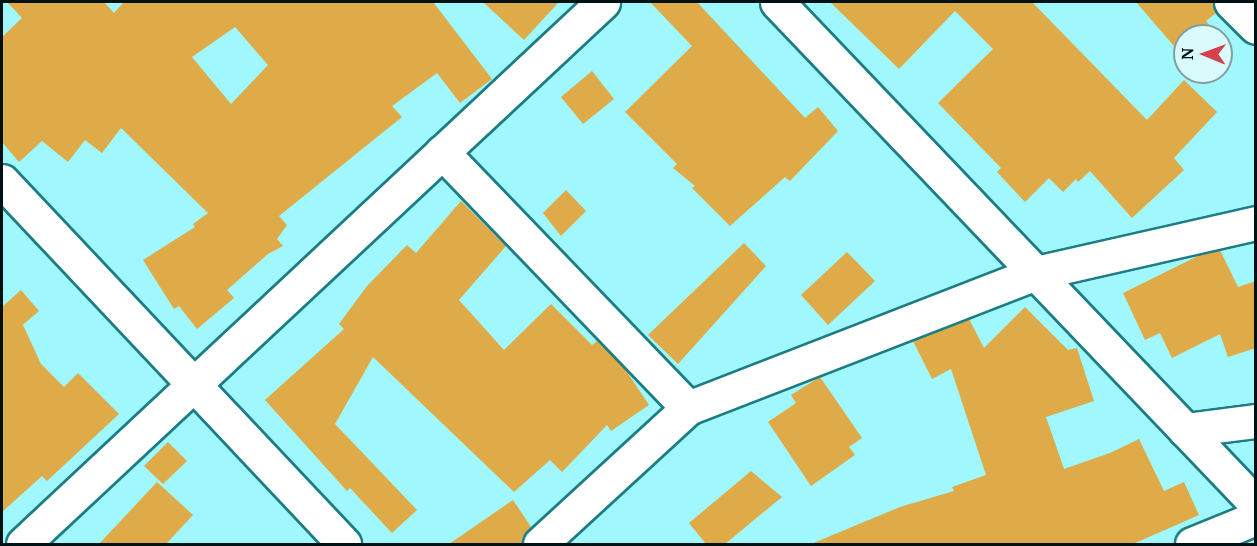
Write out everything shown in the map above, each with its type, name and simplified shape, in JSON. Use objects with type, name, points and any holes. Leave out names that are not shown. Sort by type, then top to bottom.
[{"type":"street","points":[[22,544],[603,2]]},
{"type":"street","points":[[777,2],[1256,504]]},
{"type":"street","points":[[1231,2],[1256,27]]},
{"type":"street","points":[[441,152],[688,408]]},
{"type":"street","points":[[2,181],[344,544]]},
{"type":"street","points":[[540,544],[688,408],[1036,273],[1256,223]]},
{"type":"street","points":[[1185,430],[1256,421]]},
{"type":"street","points":[[1192,544],[1256,518]]},
{"type":"building","points":[[7,2],[104,2],[114,13],[124,2],[433,2],[492,79],[460,103],[437,73],[392,106],[402,117],[279,216],[287,225],[277,239],[283,246],[268,254],[227,290],[234,298],[197,329],[179,306],[174,309],[143,260],[195,227],[193,224],[208,213],[121,128],[102,153],[85,140],[68,162],[42,141],[19,162],[2,142],[2,37],[22,18]],"holes":[[[235,27],[268,65],[231,104],[192,57]]]},
{"type":"building","points":[[483,2],[559,2],[524,40]]},
{"type":"building","points":[[650,2],[697,2],[805,118],[818,107],[838,131],[790,181],[785,177],[730,226],[692,188],[695,186],[673,168],[677,164],[625,112],[692,46]]},
{"type":"building","points":[[830,2],[1032,2],[1147,120],[1180,84],[1188,84],[1217,112],[1174,158],[1184,170],[1132,218],[1090,171],[1078,182],[1076,179],[1063,192],[1049,178],[1025,202],[997,172],[1001,168],[938,103],[993,49],[955,11],[899,69]]},
{"type":"building","points":[[1136,2],[1213,2],[1216,13],[1206,21],[1208,24],[1173,24],[1173,45]]},
{"type":"building","points":[[592,71],[614,99],[583,124],[561,97]]},
{"type":"building","points":[[566,190],[586,211],[561,236],[543,213]]},
{"type":"building","points":[[461,201],[506,246],[459,300],[504,350],[551,304],[592,345],[597,341],[625,369],[649,405],[611,431],[607,425],[562,472],[550,460],[514,492],[373,357],[335,424],[417,510],[392,533],[350,488],[347,491],[265,400],[344,329],[339,324],[367,286],[407,245],[416,253]]},
{"type":"building","points":[[744,243],[766,266],[678,364],[648,335]]},
{"type":"building","points":[[1220,250],[1238,287],[1256,281],[1256,348],[1228,357],[1220,334],[1172,358],[1160,333],[1145,340],[1123,293],[1200,255]]},
{"type":"building","points":[[847,252],[875,281],[828,325],[801,295]]},
{"type":"building","points":[[21,290],[39,311],[19,328],[23,325],[41,364],[64,387],[78,373],[119,414],[47,481],[42,476],[2,512],[2,307]]},
{"type":"building","points":[[1025,307],[1068,350],[1077,348],[1094,401],[1046,417],[1064,469],[1110,453],[1139,439],[1164,491],[1184,482],[1199,515],[1133,544],[811,544],[900,507],[954,491],[952,487],[986,475],[951,369],[932,379],[913,341],[969,319],[984,348]]},
{"type":"building","points":[[820,377],[862,438],[849,447],[855,455],[811,486],[768,422],[796,403],[791,395]]},
{"type":"building","points":[[168,442],[187,461],[163,484],[144,466]]},
{"type":"building","points":[[751,471],[782,497],[725,544],[706,544],[689,523]]},
{"type":"building","points":[[157,482],[193,515],[166,544],[99,544]]},
{"type":"building","points":[[513,500],[531,527],[522,538],[522,544],[449,544]]}]
